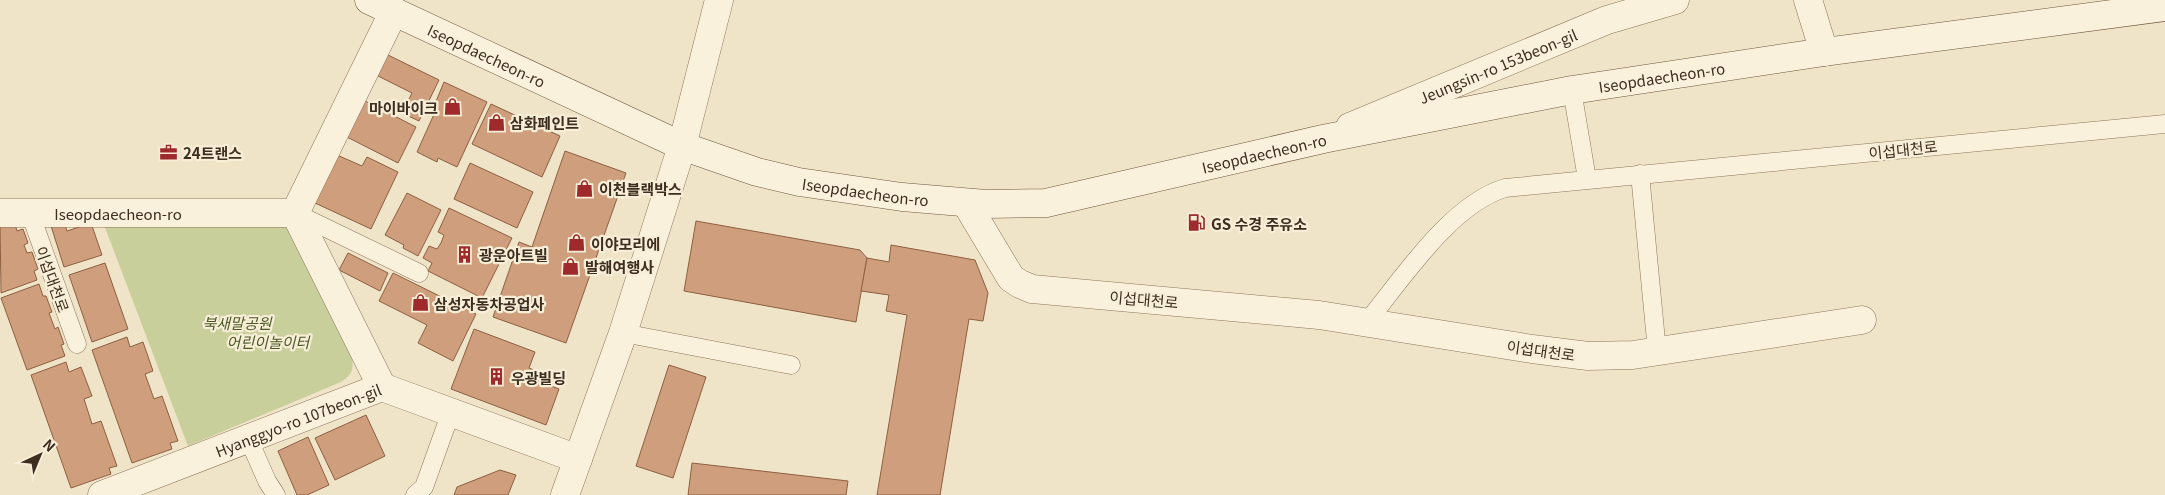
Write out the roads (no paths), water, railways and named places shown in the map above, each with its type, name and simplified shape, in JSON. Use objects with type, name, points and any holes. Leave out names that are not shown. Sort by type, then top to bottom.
[{"type":"street","name":"Iseopdaecheon-ro","points":[[370,0],[682,146],[757,172],[799,182],[902,197],[966,203],[1046,203],[1323,138],[1572,90],[1824,52],[2165,7]]},
{"type":"street","points":[[565,495],[622,333],[682,146],[719,0]]},
{"type":"street","name":"Jeungsin-ro 153beon-gil","points":[[1323,138],[1607,20],[1676,0]]},
{"type":"street","points":[[1808,0],[1824,52]]},
{"type":"street","points":[[382,386],[295,213],[394,12]]},
{"type":"street","name":"이섭대천로","points":[[966,203],[1008,273],[1020,284],[1032,289],[1319,315],[1532,349],[1588,356],[1614,356],[1657,351],[1862,320]]},
{"type":"street","name":"Iseopdaecheon-ro","points":[[0,213],[295,213]]},
{"type":"street","name":"Hyanggyo-ro 107beon-gil","points":[[102,495],[382,386],[578,459]]},
{"type":"lane","points":[[1572,90],[1587,179]]},
{"type":"lane","name":"이섭대천로","points":[[1367,322],[1434,240],[1459,214],[1480,199],[1505,188],[2165,124]]},
{"type":"lane","points":[[1640,174],[1657,351]]},
{"type":"lane","name":"이섭대천로","points":[[30,213],[77,344]]},
{"type":"lane","points":[[295,213],[419,273]]},
{"type":"lane","points":[[622,333],[791,365]]},
{"type":"lane","points":[[415,495],[424,487],[451,412]]},
{"type":"lane","points":[[248,438],[267,481],[276,495]]},
{"type":"place","name":"마이바이크","points":[[452,107]]},
{"type":"place","name":"삼화페인트","points":[[496,122]]},
{"type":"place","name":"24트랜스","points":[[169,152]]},
{"type":"place","name":"이천블랙박스","points":[[585,188]]},
{"type":"place","name":"GS 수경 주유소","points":[[1197,223]]},
{"type":"place","name":"이야모리에","points":[[577,243]]},
{"type":"place","name":"광운아트빌","points":[[465,254]]},
{"type":"place","name":"발해여행사","points":[[571,266]]},
{"type":"place","name":"삼성자동차공업사","points":[[420,303]]},
{"type":"place","name":"우광빌딩","points":[[497,377]]},
{"type":"park label","name":"북새말공원","points":[[237,322]]},
{"type":"park label","name":"어린이놀이터","points":[[268,341]]}]
